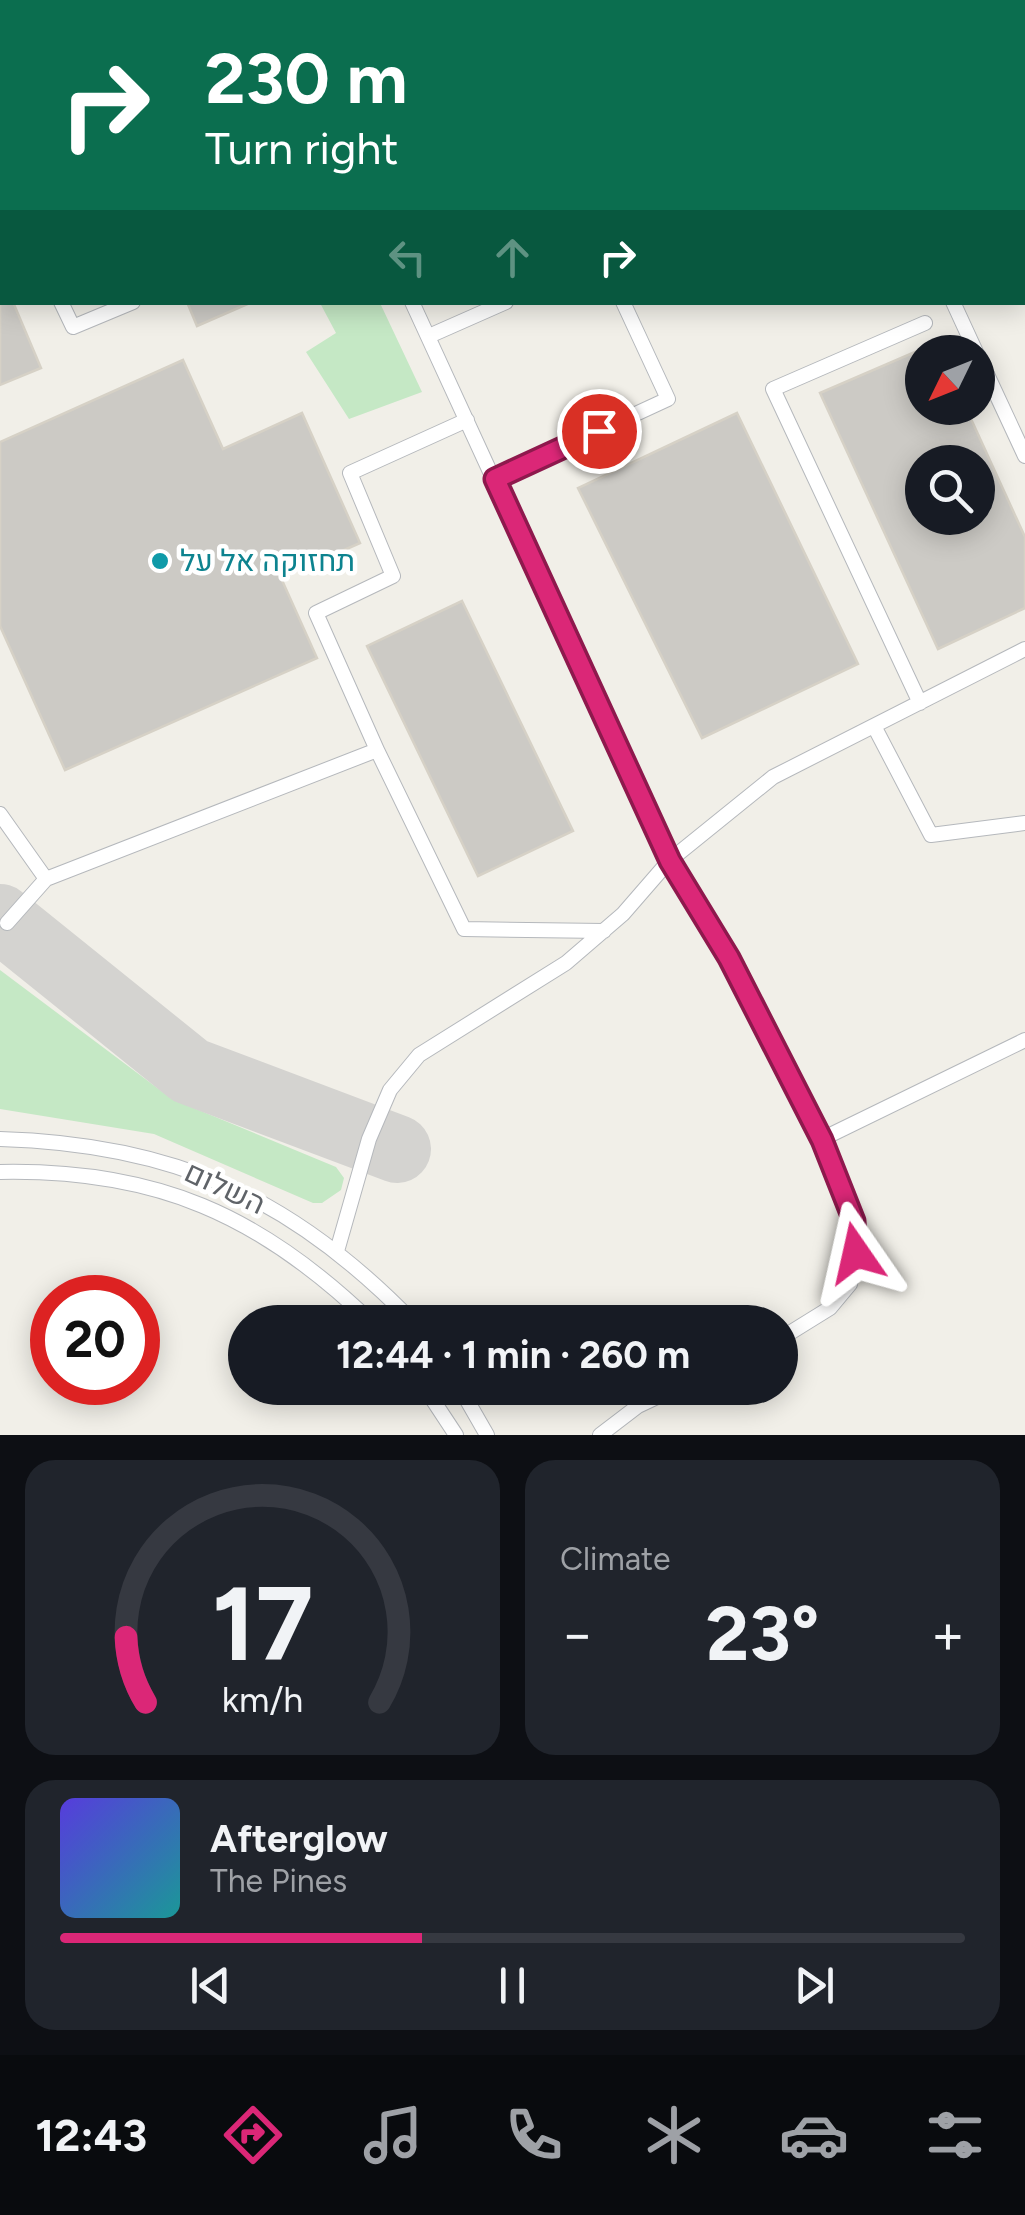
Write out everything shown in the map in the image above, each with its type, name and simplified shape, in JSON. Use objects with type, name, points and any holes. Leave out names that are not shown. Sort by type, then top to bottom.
[{"type":"lane","points":[[62,305],[72,327],[127,305]]},
{"type":"lane","points":[[414,305],[670,861],[729,958],[822,1140],[854,1221],[856,1253],[850,1284],[830,1308],[798,1328]]},
{"type":"lane","points":[[429,336],[499,305]]},
{"type":"lane","points":[[495,479],[668,398],[623,305]]},
{"type":"lane","points":[[953,305],[968,335]]},
{"type":"lane","points":[[920,703],[773,390],[926,322]]},
{"type":"lane","points":[[995,392],[1025,456]]},
{"type":"lane","points":[[467,420],[350,473],[394,576],[316,612],[377,750],[464,929],[604,931]]},
{"type":"lane","points":[[338,1251],[369,1139],[390,1090],[419,1055],[566,963],[604,931],[670,861],[773,778],[1025,649]]},
{"type":"lane","points":[[874,726],[931,835],[1025,823]]},
{"type":"lane","points":[[7,923],[46,880],[377,750]]},
{"type":"lane","points":[[0,814],[46,880]]},
{"type":"lane","points":[[822,1140],[1025,1040]]},
{"type":"lane","name":"השלום","points":[[0,1140],[61,1142],[142,1155],[193,1169],[240,1188],[338,1251],[395,1305]]},
{"type":"lane","points":[[0,1172],[68,1171],[161,1190],[229,1216],[274,1240],[353,1305]]},
{"type":"lane","points":[[436,1405],[456,1435]]},
{"type":"lane","points":[[470,1405],[488,1435]]},
{"type":"lane","points":[[600,1435],[640,1405]]},
{"type":"green space","points":[[321,305],[381,305],[422,392],[349,419],[306,352],[336,333]]},
{"type":"green space","points":[[0,970],[172,1099],[336,1167],[344,1178],[341,1190],[322,1203],[313,1203],[154,1134],[0,1109]]},
{"type":"building","points":[[0,305],[14,305],[41,368],[0,385]]},
{"type":"building","points":[[188,305],[245,305],[197,326]]},
{"type":"building","points":[[905,356],[905,425],[974,425],[983,445],[905,445],[905,535],[995,535],[995,471],[1025,537],[1025,608],[938,649],[820,393]]},
{"type":"building","name":"תחזוקה אל על","points":[[183,360],[223,449],[302,413],[360,543],[281,578],[317,658],[65,770],[0,626],[0,442]]},
{"type":"building","points":[[737,413],[858,664],[702,738],[578,488]]},
{"type":"building","points":[[462,601],[573,831],[478,876],[367,646]]},
{"type":"taxiway","points":[[0,918],[190,1071],[397,1149]]},
{"type":"place","name":"תחזוקה אל על","points":[[160,561]]},
{"type":"route","points":[[599,431],[495,479],[670,861],[729,958],[822,1140],[854,1221],[856,1253]]}]
